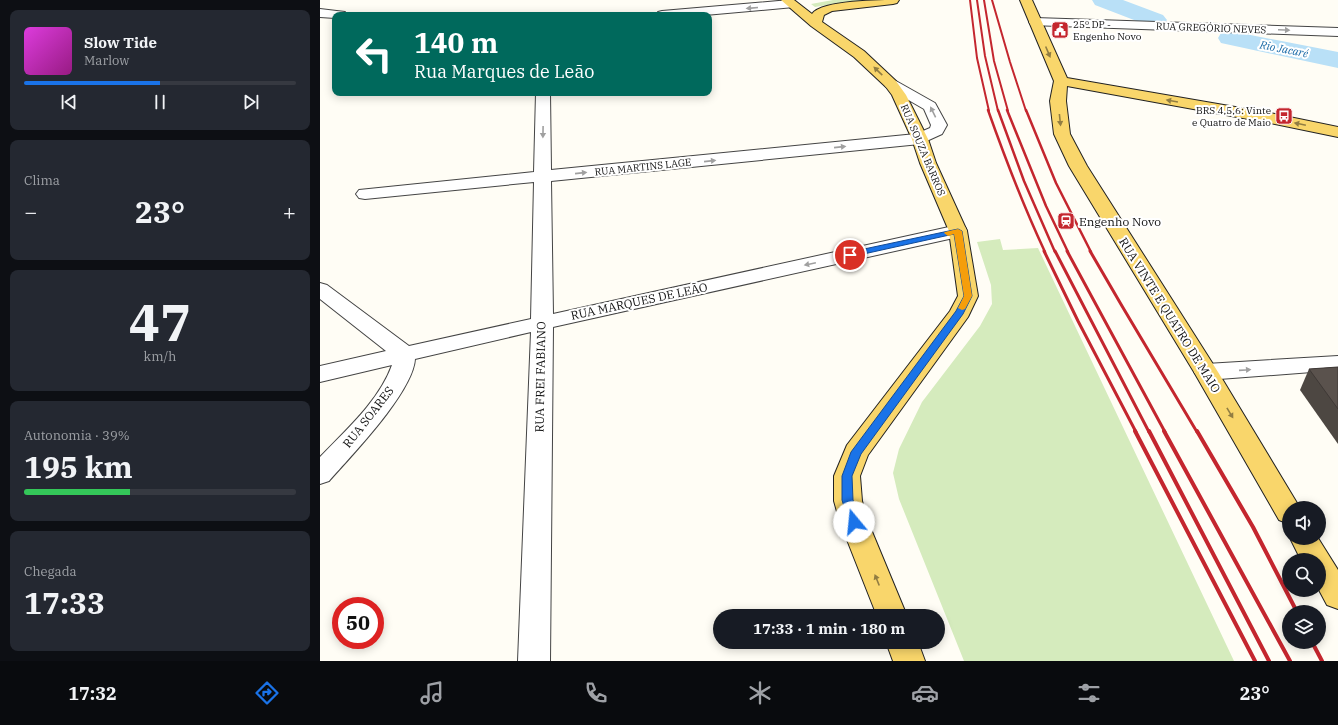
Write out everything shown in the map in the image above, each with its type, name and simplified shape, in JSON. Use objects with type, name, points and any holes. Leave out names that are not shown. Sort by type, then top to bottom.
[{"type":"main road","points":[[815,22],[818,13],[829,8],[893,0]]},
{"type":"main road","points":[[1026,0],[1061,81],[1270,118],[1338,132]]},
{"type":"main road","points":[[792,5],[809,1]]},
{"type":"main road","name":"RUA SOUZA BARROS","points":[[792,5],[860,54],[891,84],[899,95],[920,139],[928,163],[958,231],[968,296],[960,312],[856,452],[847,476],[848,500],[854,522],[889,609]]},
{"type":"main road","name":"RUA VINTE E QUATRO DE MAIO","points":[[1061,81],[1058,100],[1062,134],[1078,166],[1206,372],[1282,501]]},
{"type":"main road","points":[[1326,576],[1338,596]]},
{"type":"main road","points":[[905,649],[909,661]]},
{"type":"street","points":[[696,12],[775,5],[792,5]]},
{"type":"street","points":[[320,13],[332,14]]},
{"type":"street","name":"RUA GREGÓRIO NEVES","points":[[1035,22],[1338,32]]},
{"type":"street","points":[[891,84],[930,106],[939,125],[936,131],[920,139]]},
{"type":"street","name":"RUA FREI FABIANO","points":[[534,661],[542,323],[543,96]]},
{"type":"street","name":"RUA MARTINS LAGE","points":[[365,194],[920,139]]},
{"type":"street","name":"RUA MARQUES DE LEÃO","points":[[320,374],[542,323],[958,231]]},
{"type":"street","points":[[320,289],[404,354]]},
{"type":"street","name":"RUA SOARES","points":[[320,474],[380,404],[397,380],[404,365],[404,354]]},
{"type":"street","points":[[1206,372],[1338,363]]},
{"type":"green space","points":[[833,0],[868,0],[815,7],[811,4]]},
{"type":"green space","points":[[1000,239],[1003,250],[1038,248],[1234,661],[964,661],[945,614],[945,609],[943,609],[899,499],[893,473],[899,449],[922,402],[980,326],[992,304],[991,285],[977,242]]},
{"type":"building","points":[[1338,367],[1338,409],[1309,369]]},
{"type":"waterway","name":"Rio Jacaré","points":[[1103,0],[1155,20]]},
{"type":"waterway","name":"Rio Jacaré","points":[[1230,38],[1338,60]]},
{"type":"railway","points":[[970,0],[977,58],[989,111]]},
{"type":"railway","points":[[977,0],[985,56],[998,111]]},
{"type":"railway","points":[[984,0],[994,61],[1008,111]]},
{"type":"railway","points":[[992,0],[1026,111]]},
{"type":"railway","points":[[988,110],[1029,217],[1045,252]]},
{"type":"railway","points":[[998,110],[1024,181],[1055,252]]},
{"type":"railway","points":[[1007,110],[1046,206],[1068,252]]},
{"type":"railway","points":[[1026,110],[1056,183],[1091,252]]},
{"type":"railway","points":[[1044,251],[1078,321],[1136,432]]},
{"type":"railway","points":[[1055,251],[1149,432]]},
{"type":"railway","points":[[1067,251],[1165,432]]},
{"type":"railway","points":[[1090,251],[1197,432]]},
{"type":"railway","points":[[1135,431],[1255,661]]},
{"type":"railway","points":[[1149,431],[1269,661]]},
{"type":"railway","points":[[1164,431],[1290,661]]},
{"type":"railway","points":[[1197,431],[1253,527],[1293,605]]},
{"type":"railway","points":[[1316,649],[1322,661]]},
{"type":"slow traffic","points":[[948,233],[958,231],[968,296],[962,308]]},
{"type":"place","name":"25º DP - Engenho Novo","points":[[1060,30]]},
{"type":"place","name":"BRS 4,5,6: Vinte e Quatro de Maio","points":[[1284,116]]},
{"type":"place","name":"Engenho Novo","points":[[1066,221]]},
{"type":"route","points":[[850,255],[958,231],[968,296],[960,312],[856,452],[847,476],[848,500],[854,522]]}]
